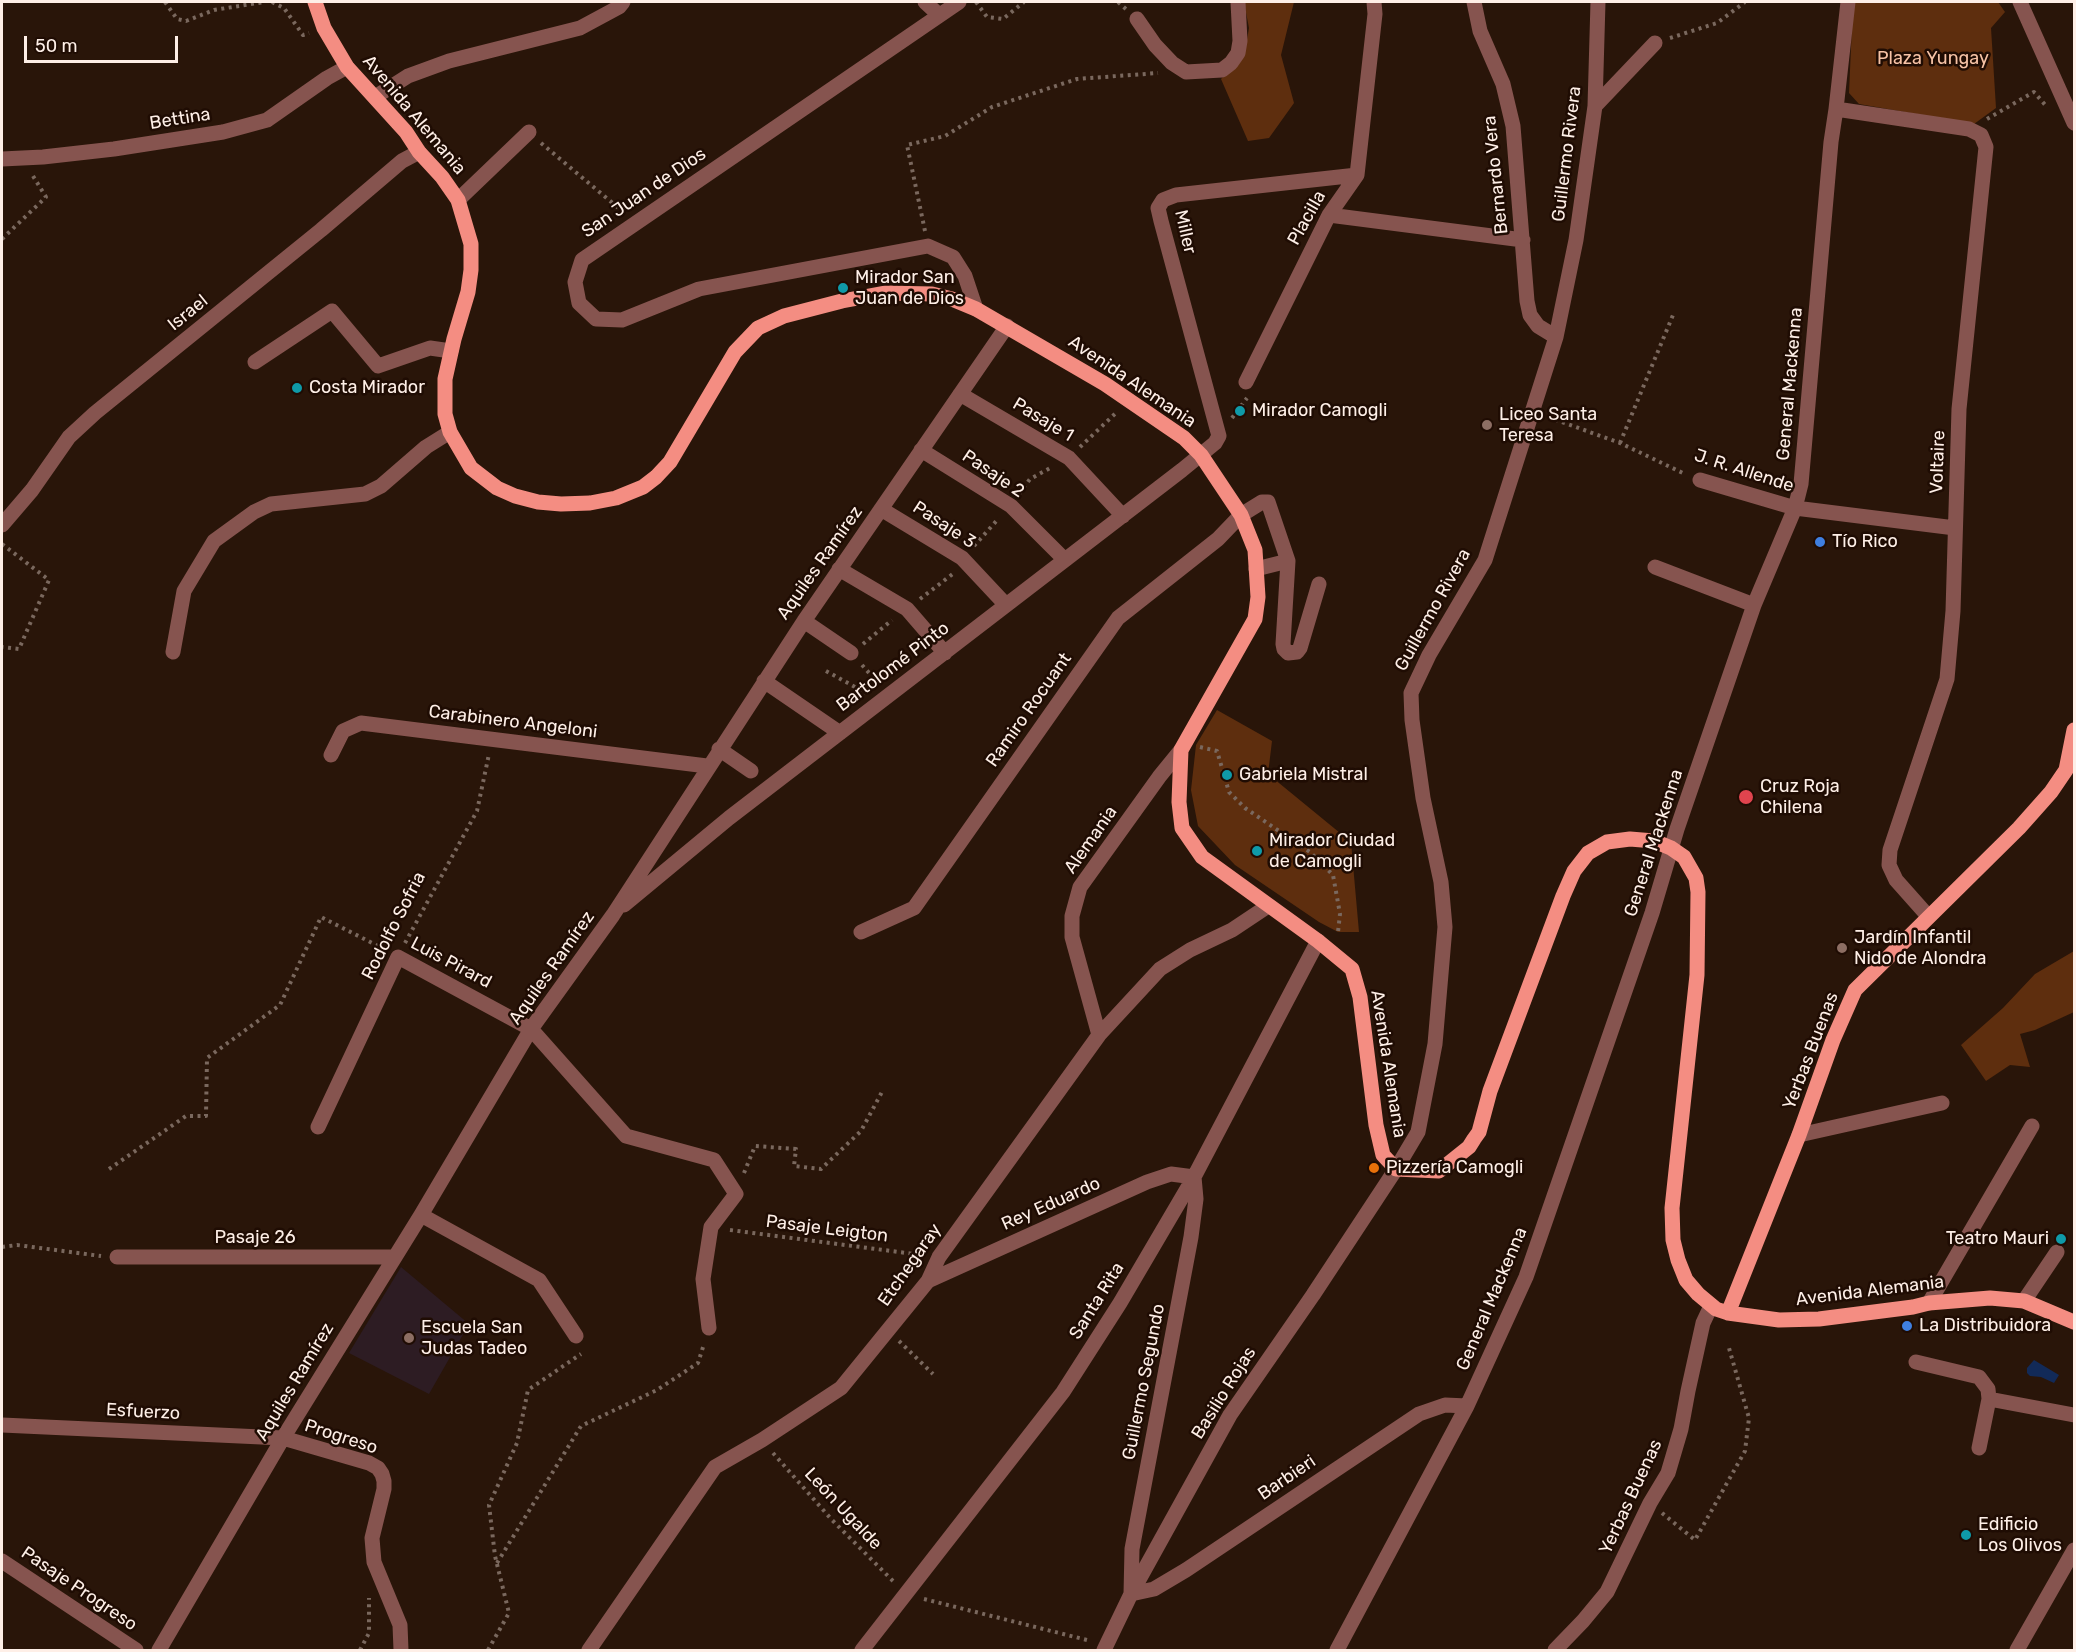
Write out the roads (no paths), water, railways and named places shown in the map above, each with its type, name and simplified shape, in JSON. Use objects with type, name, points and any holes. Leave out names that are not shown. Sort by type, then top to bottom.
[{"type":"main road","name":"Avenida Alemania","points":[[315,2],[324,28],[347,67],[406,132],[419,152],[442,177],[458,200],[471,244],[471,270],[468,292],[445,380],[445,414],[450,432],[471,468],[497,488],[538,502],[561,504],[590,503],[616,498],[643,487],[670,462],[735,352],[758,328],[784,316],[885,293],[932,294],[976,309],[1105,384],[1184,438],[1201,455],[1241,515],[1255,550],[1258,597],[1255,619],[1181,750],[1179,802],[1182,828],[1202,857],[1318,941],[1352,969],[1360,997],[1376,1125],[1383,1155],[1396,1168]]},
{"type":"main road","name":"Yerbas Buenas","points":[[1728,1313],[1799,1135],[1833,1040],[1855,990],[2019,828],[2051,792],[2066,770],[2074,739]]},
{"type":"main road","points":[[1396,1168],[1439,1171],[1469,1147],[1479,1132],[1490,1091],[1563,896],[1574,871],[1588,853],[1607,842],[1630,839],[1654,841],[1671,848]]},
{"type":"main road","name":"Avenida Alemania","points":[[1671,848],[1684,857],[1696,878],[1699,909],[1697,975],[1672,1208],[1672,1240],[1686,1280],[1711,1306],[1728,1313],[1779,1320],[1819,1319],[1929,1303],[1990,1298],[2024,1301],[2074,1322]]},
{"type":"street","points":[[375,97],[408,76],[448,61],[580,28],[623,2]]},
{"type":"street","points":[[925,2],[939,15]]},
{"type":"street","name":"San Juan de Dios","points":[[959,2],[582,260],[575,282],[579,303],[596,320],[622,320],[699,289],[928,246],[952,257],[965,276],[976,309]]},
{"type":"street","points":[[1137,20],[1155,45],[1186,72],[1222,70],[1238,53],[1240,41],[1238,2]]},
{"type":"street","name":"Placilla","points":[[1246,382],[1329,215],[1357,175],[1375,14],[1374,2]]},
{"type":"street","name":"Bernardo Vera","points":[[1474,2],[1480,31],[1503,84],[1513,126],[1530,315],[1538,326],[1556,337]]},
{"type":"street","name":"Guillermo Rivera","points":[[1396,1168],[1418,1132],[1435,1044],[1445,927],[1441,882],[1424,798],[1412,720],[1411,693],[1429,655],[1485,560],[1556,337],[1576,240],[1595,106],[1598,2]]},
{"type":"street","name":"General Mackenna","points":[[1337,1650],[1467,1406],[1526,1277],[1649,924],[1671,848],[1754,605],[1795,508],[1802,484],[1831,142],[1848,2]]},
{"type":"street","points":[[2020,2],[2074,123]]},
{"type":"street","points":[[1595,106],[1655,43]]},
{"type":"street","name":"Bettina","points":[[2,159],[43,157],[223,132],[267,120],[331,75],[347,67]]},
{"type":"street","name":"Voltaire","points":[[1836,109],[1969,129],[1981,135],[1986,147],[1959,409],[1953,611],[1947,679],[1890,850],[1889,866],[1896,880],[1928,916]]},
{"type":"street","points":[[458,200],[529,132]]},
{"type":"street","name":"Israel","points":[[2,525],[32,490],[69,437],[95,413],[321,230],[402,161],[419,152]]},
{"type":"street","name":"Miller","points":[[1201,455],[1219,436],[1158,208],[1163,200],[1176,195],[1357,175]]},
{"type":"street","points":[[1329,215],[1523,240]]},
{"type":"street","points":[[255,362],[332,311],[378,366],[430,348],[451,351]]},
{"type":"street","name":"Aquiles Ramírez","points":[[159,1650],[283,1438],[422,1215],[531,1029],[612,915],[707,766],[804,621],[1007,326]]},
{"type":"street","name":"Pasaje 1","points":[[960,394],[1069,458],[1123,516]]},
{"type":"street","points":[[173,652],[184,591],[214,541],[254,512],[271,504],[365,494],[381,486],[426,447],[450,432]]},
{"type":"street","name":"Pasaje 2","points":[[921,450],[1011,506],[1065,560]]},
{"type":"street","name":"Bartolomé Pinto","points":[[612,915],[729,818],[1201,455]]},
{"type":"street","name":"J. R. Allende","points":[[1700,480],[1795,508],[1955,528]]},
{"type":"street","name":"Ramiro Rocuant","points":[[861,932],[914,908],[1118,618],[1218,539],[1241,515],[1262,502],[1268,502],[1288,561]]},
{"type":"street","name":"Pasaje 3","points":[[881,508],[962,558],[1006,605]]},
{"type":"street","points":[[1256,569],[1288,561],[1283,644],[1288,653],[1297,652],[1300,648],[1319,584]]},
{"type":"street","points":[[1655,567],[1754,605]]},
{"type":"street","points":[[839,569],[907,609],[945,653]]},
{"type":"street","points":[[804,621],[851,653]]},
{"type":"street","points":[[764,681],[840,733]]},
{"type":"street","name":"Carabinero Angeloni","points":[[331,755],[343,731],[361,723],[707,766]]},
{"type":"street","points":[[719,749],[751,771]]},
{"type":"street","name":"Alemania","points":[[1099,1035],[1072,937],[1072,916],[1080,887],[1181,750]]},
{"type":"street","name":"Etchegaray","points":[[589,1650],[716,1467],[841,1388],[928,1281],[939,1257],[1099,1035],[1160,969],[1190,950],[1232,930],[1268,906]]},
{"type":"street","name":"Santa Rita","points":[[861,1650],[1063,1392],[1120,1303],[1194,1177],[1318,941]]},
{"type":"street","name":"Luis Pirard","points":[[398,957],[531,1029],[626,1136],[714,1160],[736,1194],[711,1227],[704,1279],[709,1328]]},
{"type":"street","name":"Rodolfo Sofria","points":[[318,1127],[398,957]]},
{"type":"street","points":[[1799,1135],[1942,1103]]},
{"type":"street","points":[[1929,1303],[2032,1126]]},
{"type":"street","name":"Basilio Rojas","points":[[1106,1648],[1131,1594],[1230,1415],[1396,1168]]},
{"type":"street","name":"Rey Eduardo","points":[[928,1281],[1147,1182],[1171,1174],[1194,1177]]},
{"type":"street","name":"Guillermo Segundo","points":[[1131,1594],[1132,1549],[1191,1237],[1196,1199],[1194,1177]]},
{"type":"street","points":[[422,1215],[539,1280],[576,1336]]},
{"type":"street","points":[[2024,1301],[2057,1252]]},
{"type":"street","name":"Pasaje 26","points":[[117,1257],[394,1257]]},
{"type":"street","name":"Yerbas Buenas","points":[[1555,1650],[1583,1622],[1607,1592],[1650,1503],[1668,1473],[1676,1449],[1703,1323],[1711,1306]]},
{"type":"street","points":[[1916,1362],[1979,1377],[1988,1389],[1989,1399],[1979,1448]]},
{"type":"street","points":[[1989,1399],[2074,1415]]},
{"type":"street","name":"Barbieri","points":[[1131,1594],[1154,1589],[1186,1570],[1419,1413],[1445,1405],[1467,1406]]},
{"type":"street","name":"Esfuerzo","points":[[2,1425],[283,1438]]},
{"type":"street","name":"Progreso","points":[[283,1438],[369,1463],[378,1468],[382,1474],[384,1489],[372,1538],[372,1549],[374,1562],[400,1625],[401,1650]]},
{"type":"street","points":[[2017,1650],[2074,1550]]},
{"type":"street","name":"Pasaje Progreso","points":[[2,1561],[136,1650]]},
{"type":"water","points":[[2034,1360],[2059,1375],[2054,1383],[2027,1373],[2027,1368]]},
{"type":"place","name":"Mirador San Juan de Dios","points":[[843,288]]},
{"type":"place","name":"Costa Mirador","points":[[297,388]]},
{"type":"place","name":"Mirador Camogli","points":[[1240,411]]},
{"type":"place","name":"Liceo Santa Teresa","points":[[1487,425]]},
{"type":"place","name":"Tío Rico","points":[[1820,542]]},
{"type":"place","name":"Gabriela Mistral","points":[[1227,775]]},
{"type":"place","name":"Cruz Roja Chilena","points":[[1746,797]]},
{"type":"place","name":"Mirador Ciudad de Camogli","points":[[1257,851]]},
{"type":"place","name":"Jardín Infantil Nido de Alondra","points":[[1842,948]]},
{"type":"place","name":"Pizzería Camogli","points":[[1374,1168]]},
{"type":"place","name":"Teatro Mauri","points":[[2061,1239]]},
{"type":"place","name":"La Distribuidora","points":[[1907,1326]]},
{"type":"place","name":"Escuela San Judas Tadeo","points":[[409,1338]]},
{"type":"place","name":"Edificio Los Olivos","points":[[1966,1535]]},
{"type":"park label","name":"Plaza Yungay","points":[[1933,59]]}]
